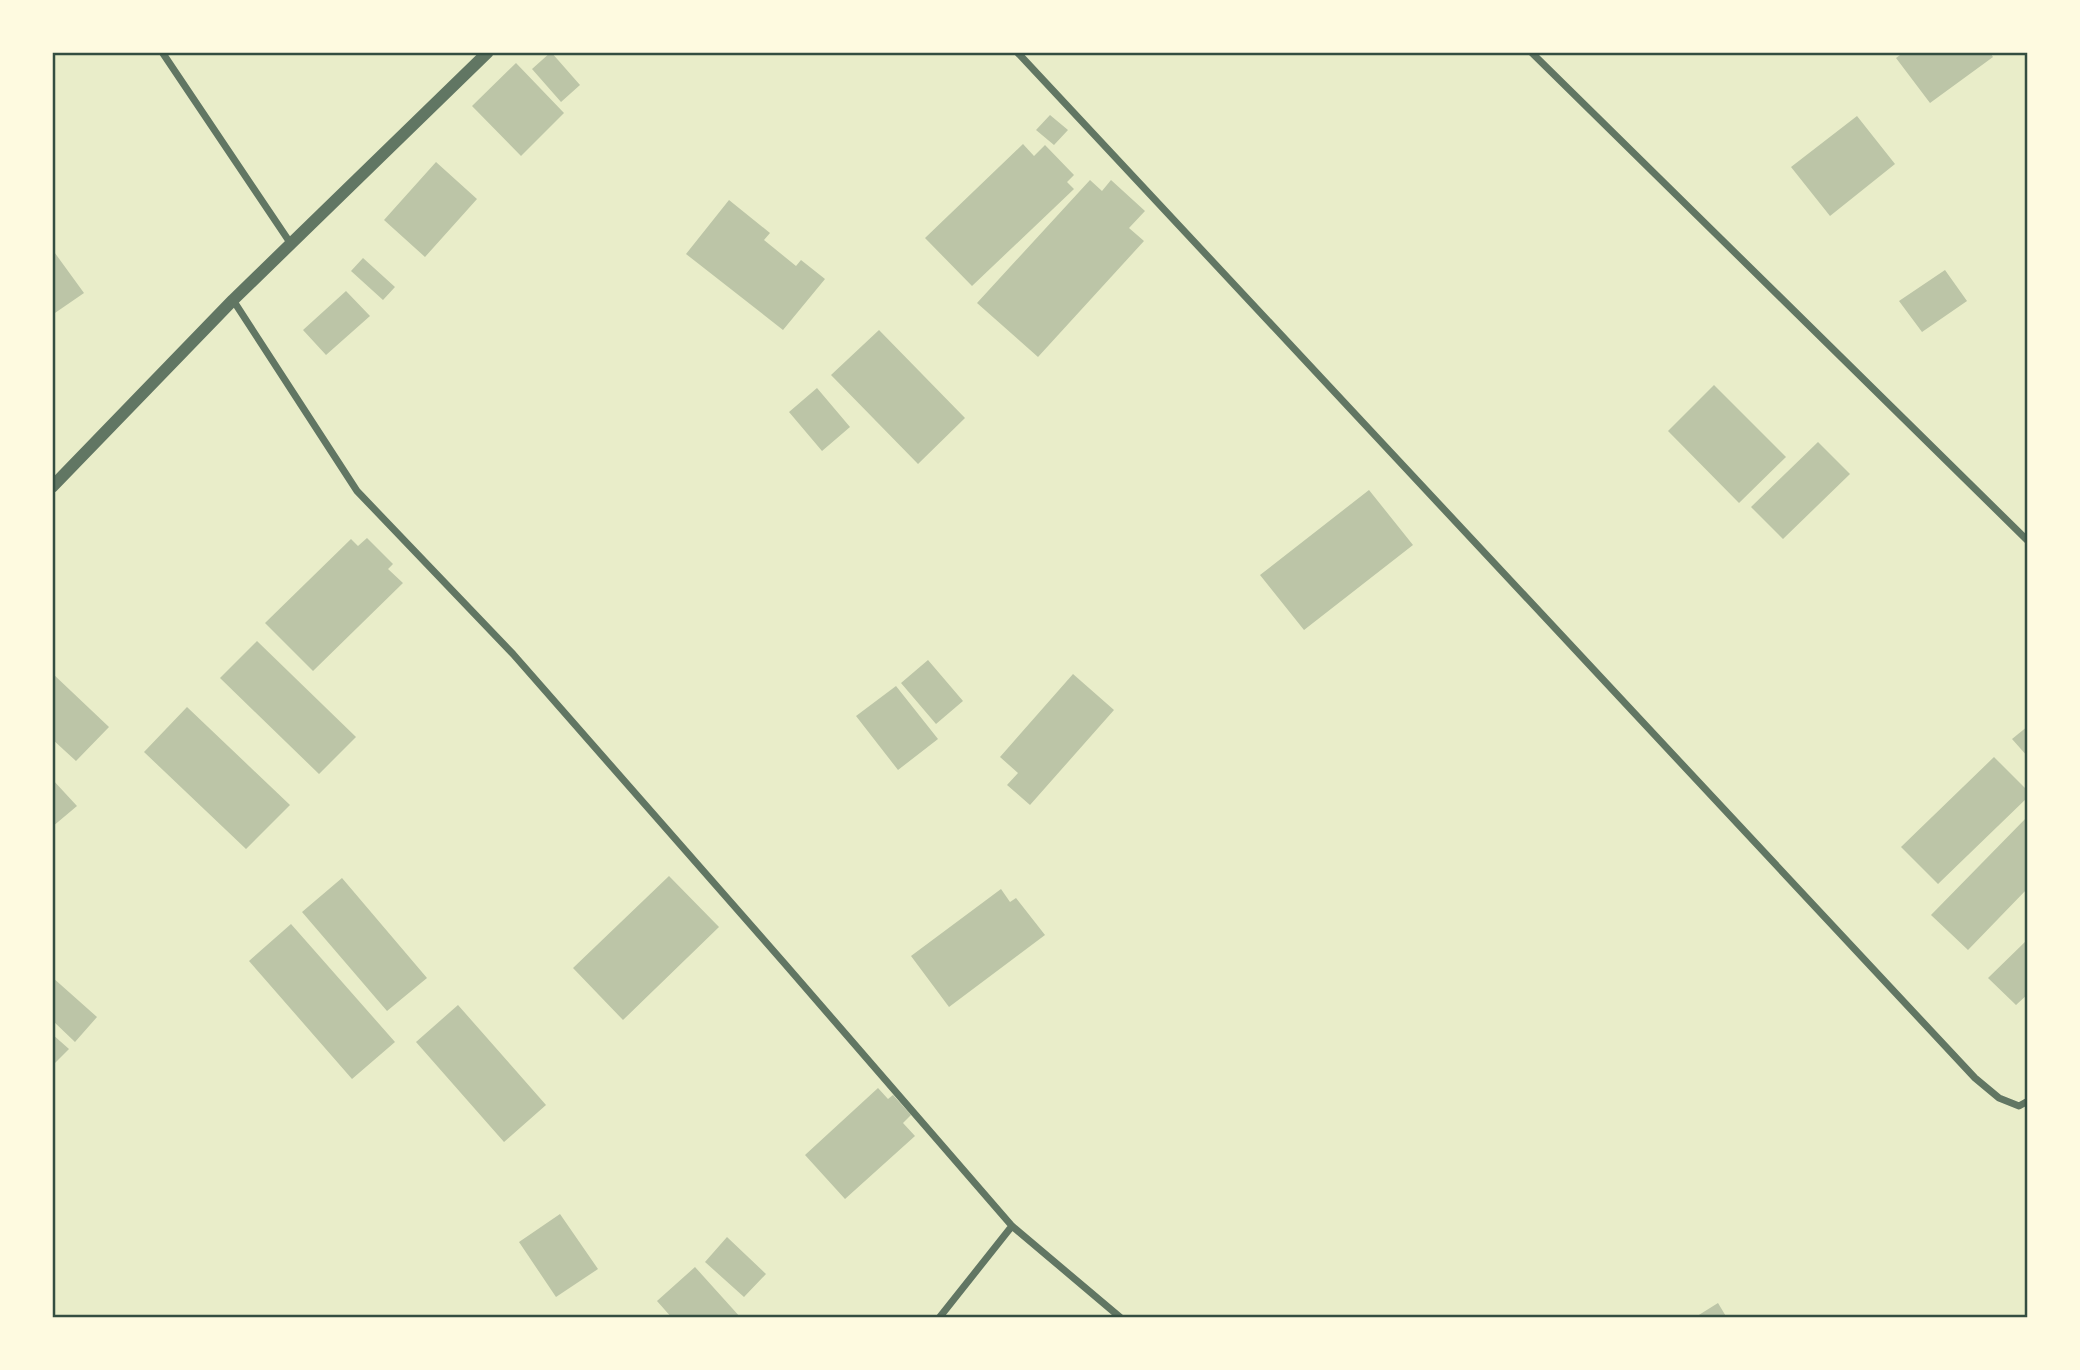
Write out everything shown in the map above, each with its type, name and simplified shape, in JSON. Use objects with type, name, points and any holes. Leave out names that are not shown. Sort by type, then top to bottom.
[{"type":"street","points":[[162,52],[291,244]]},
{"type":"street","points":[[52,486],[233,299],[488,52]]},
{"type":"street","points":[[1017,52],[1975,1078],[1999,1098],[2019,1106],[2028,1101]]},
{"type":"street","points":[[1531,52],[2028,541]]},
{"type":"street","points":[[233,299],[357,491],[513,654],[1012,1226],[1121,1318]]},
{"type":"street","points":[[939,1318],[1012,1226]]},
{"type":"building","points":[[551,52],[580,85],[561,102],[532,69]]},
{"type":"building","points":[[1904,52],[1990,52],[1993,57],[1930,103],[1896,58]]},
{"type":"building","points":[[516,63],[564,113],[521,156],[472,106]]},
{"type":"building","points":[[1050,115],[1068,130],[1054,145],[1036,130]]},
{"type":"building","points":[[1857,116],[1895,164],[1830,216],[1791,167]]},
{"type":"building","points":[[1023,144],[1034,156],[1045,145],[1074,175],[1067,182],[1074,189],[972,286],[925,238]]},
{"type":"building","points":[[436,162],[477,199],[425,257],[384,220]]},
{"type":"building","points":[[1090,180],[1102,191],[1111,180],[1145,211],[1129,228],[1144,241],[1038,357],[977,303]]},
{"type":"building","points":[[729,200],[770,233],[764,240],[796,266],[801,260],[825,279],[783,330],[686,254]]},
{"type":"building","points":[[52,249],[84,293],[52,315]]},
{"type":"building","points":[[363,258],[395,287],[383,300],[351,271]]},
{"type":"building","points":[[1945,270],[1967,301],[1922,332],[1899,301]]},
{"type":"building","points":[[346,291],[370,316],[326,355],[303,330]]},
{"type":"building","points":[[879,330],[965,418],[918,464],[831,375]]},
{"type":"building","points":[[1714,385],[1786,457],[1739,503],[1668,431]]},
{"type":"building","points":[[817,388],[850,427],[822,451],[789,412]]},
{"type":"building","points":[[1818,442],[1850,474],[1783,539],[1751,507]]},
{"type":"building","points":[[1369,490],[1413,545],[1304,630],[1260,575]]},
{"type":"building","points":[[367,538],[393,564],[388,569],[403,583],[313,671],[265,623],[351,539],[358,546]]},
{"type":"building","points":[[257,641],[356,737],[319,774],[220,678]]},
{"type":"building","points":[[928,660],[963,701],[936,724],[901,683]]},
{"type":"building","points":[[52,673],[109,727],[76,761],[52,739]]},
{"type":"building","points":[[1073,674],[1114,710],[1030,805],[1007,785],[1018,773],[1000,757]]},
{"type":"building","points":[[896,686],[938,739],[898,770],[856,716]]},
{"type":"building","points":[[187,707],[290,805],[246,849],[144,752]]},
{"type":"building","points":[[2028,726],[2028,757],[2012,739]]},
{"type":"building","points":[[1994,757],[2028,791],[2028,797],[1938,884],[1901,847]]},
{"type":"building","points":[[52,779],[77,806],[52,827]]},
{"type":"building","points":[[2028,816],[2028,888],[1968,950],[1931,915]]},
{"type":"building","points":[[669,876],[719,927],[623,1020],[573,968]]},
{"type":"building","points":[[342,878],[427,978],[387,1011],[302,912]]},
{"type":"building","points":[[1001,889],[1010,902],[1016,898],[1045,935],[949,1007],[911,956]]},
{"type":"building","points":[[291,924],[395,1042],[352,1079],[249,961]]},
{"type":"building","points":[[2028,939],[2028,994],[2016,1005],[1988,978]]},
{"type":"building","points":[[52,977],[97,1017],[75,1042],[52,1020]]},
{"type":"building","points":[[458,1005],[546,1105],[504,1142],[416,1042]]},
{"type":"building","points":[[52,1034],[69,1049],[52,1066]]},
{"type":"building","points":[[878,1088],[888,1099],[893,1095],[911,1115],[903,1123],[915,1136],[845,1199],[805,1155]]},
{"type":"building","points":[[560,1214],[598,1269],[556,1297],[519,1242]]},
{"type":"building","points":[[727,1237],[766,1274],[744,1297],[705,1262]]},
{"type":"building","points":[[695,1267],[741,1318],[672,1318],[657,1301]]},
{"type":"building","points":[[1718,1303],[1727,1318],[1694,1318]]}]
